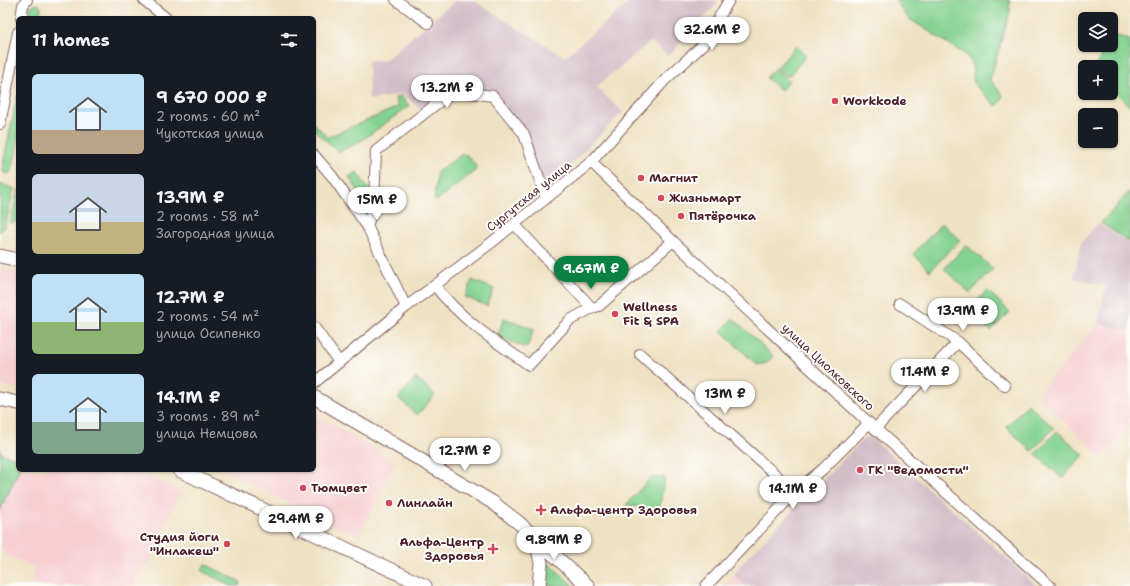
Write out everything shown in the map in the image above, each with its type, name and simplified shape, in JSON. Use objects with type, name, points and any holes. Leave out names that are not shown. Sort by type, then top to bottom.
[{"type":"main road","points":[[0,256],[16,260]]},
{"type":"main road","points":[[316,398],[492,502],[536,538],[588,586]]},
{"type":"main road","points":[[0,399],[16,403]]},
{"type":"main road","points":[[183,472],[425,586]]},
{"type":"main road","points":[[536,538],[541,554],[541,575],[539,586]]},
{"type":"street","points":[[21,16],[23,5],[27,0]]},
{"type":"street","points":[[144,0],[164,16]]},
{"type":"street","points":[[396,0],[428,23]]},
{"type":"street","name":"Сургутская улица","points":[[316,381],[406,307],[435,286],[591,162],[666,79],[704,44],[729,0]]},
{"type":"street","points":[[0,124],[2,97],[16,40]]},
{"type":"street","points":[[367,226],[374,205],[376,151],[453,92],[493,96],[524,134],[546,198]]},
{"type":"street","points":[[316,157],[332,176],[367,226],[406,307]]},
{"type":"street","name":"улица Циолковского","points":[[591,162],[673,241],[872,426],[1050,586]]},
{"type":"street","points":[[514,224],[592,308]]},
{"type":"street","points":[[435,286],[454,310],[477,329],[529,365],[570,320],[598,306],[673,241]]},
{"type":"street","points":[[900,304],[958,342],[1005,386]]},
{"type":"street","points":[[316,330],[339,362]]},
{"type":"street","points":[[706,586],[795,492],[872,426],[958,342]]},
{"type":"street","points":[[640,354],[795,492]]},
{"type":"shaded area","points":[[456,0],[472,0],[565,57],[632,0],[718,0],[715,6],[668,56],[651,41],[596,87],[623,112],[545,190],[524,134],[493,96],[453,92],[424,113],[403,94],[369,100],[368,60],[384,61]]},
{"type":"shaded area","points":[[1098,223],[1130,244],[1130,331],[1098,323],[1106,286],[1074,278],[1081,243]]},
{"type":"shaded area","points":[[0,269],[16,273],[16,389],[0,385]]},
{"type":"shaded area","points":[[1098,323],[1130,331],[1130,426],[1102,458],[1037,395]]},
{"type":"shaded area","points":[[316,415],[396,462],[359,537],[227,472],[316,472]]},
{"type":"shaded area","points":[[870,436],[1037,586],[746,586],[734,575],[741,564],[859,443]]},
{"type":"shaded area","points":[[18,472],[140,472],[182,492],[164,525],[164,530],[149,565],[143,565],[134,586],[32,586],[34,567],[4,555],[5,549],[0,547],[0,510]]},
{"type":"shaded area","points":[[734,575],[746,586],[724,586]]},
{"type":"green space","points":[[895,0],[1009,0],[1010,12],[990,79],[1003,96],[1000,103],[996,106],[974,84],[972,63],[966,55],[908,18]]},
{"type":"green space","points":[[38,4],[41,7],[40,16],[28,16],[30,7]]},
{"type":"green space","points":[[1118,36],[1130,40],[1130,107],[1118,95],[1118,60],[1099,60],[1102,52],[1118,52]]},
{"type":"green space","points":[[796,46],[807,55],[788,77],[777,68]]},
{"type":"green space","points":[[775,68],[789,81],[781,90],[766,78]]},
{"type":"green space","points":[[401,96],[409,106],[361,141],[339,152],[316,132],[316,126],[328,137],[398,107],[395,98]]},
{"type":"green space","points":[[16,101],[15,159],[9,174],[4,173],[2,169]]},
{"type":"green space","points":[[462,154],[467,155],[476,166],[475,171],[436,201],[434,199],[437,172]]},
{"type":"green space","points":[[357,172],[371,193],[370,202],[368,205],[349,177]]},
{"type":"green space","points":[[0,184],[14,188],[5,227],[0,232]]},
{"type":"green space","points":[[1130,191],[1130,242],[1101,223]]},
{"type":"green space","points":[[16,198],[16,222],[10,224]]},
{"type":"green space","points":[[942,223],[960,240],[930,271],[913,254]]},
{"type":"green space","points":[[966,245],[993,269],[970,293],[944,269]]},
{"type":"green space","points":[[472,280],[494,289],[487,306],[465,297]]},
{"type":"green space","points":[[987,290],[1010,312],[991,331],[969,310]]},
{"type":"green space","points":[[504,318],[534,329],[527,348],[497,337]]},
{"type":"green space","points":[[733,318],[773,356],[767,363],[757,365],[721,331]]},
{"type":"green space","points":[[416,378],[435,395],[417,415],[398,398]]},
{"type":"green space","points":[[1028,404],[1054,428],[1032,451],[1006,427]]},
{"type":"green space","points":[[1057,431],[1084,455],[1062,478],[1035,454]]},
{"type":"green space","points":[[0,448],[1,453],[16,458],[16,472],[18,472],[0,510]]},
{"type":"green space","points":[[651,477],[665,478],[659,510],[626,505]]},
{"type":"green space","points":[[544,559],[574,586],[543,586]]},
{"type":"green space","points":[[205,564],[241,582],[239,586],[231,586],[202,571]]},
{"type":"place","name":"Workkode","points":[[835,101]]},
{"type":"place","name":"Магнит","points":[[641,178]]},
{"type":"place","name":"Жизньмарт","points":[[661,198]]},
{"type":"place","name":"Пятёрочка","points":[[681,216]]},
{"type":"place","name":"Wellness Fit & SPA","points":[[615,314]]},
{"type":"place","name":"ГК \"Ведомости\"","points":[[860,470]]},
{"type":"place","name":"Тюмцвет","points":[[303,488]]},
{"type":"place","name":"Линлайн","points":[[389,503]]},
{"type":"place","name":"Альфа-центр Здоровья","points":[[541,510]]},
{"type":"place","name":"Студия йоги \"Инлакеш\"","points":[[227,544]]},
{"type":"place","name":"Альфа-Центр Здоровья","points":[[493,549]]}]
